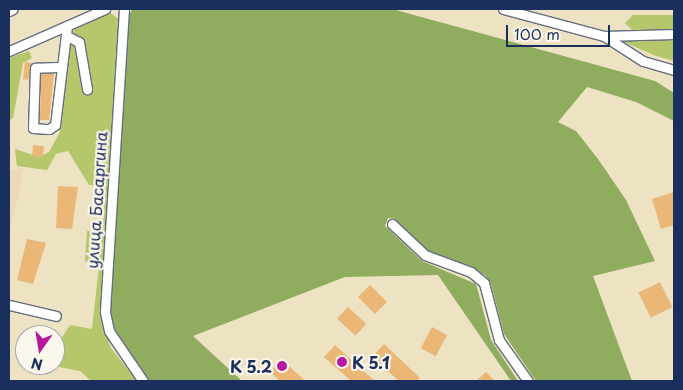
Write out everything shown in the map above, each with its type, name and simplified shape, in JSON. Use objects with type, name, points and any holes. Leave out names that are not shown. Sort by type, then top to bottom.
[{"type":"street","points":[[9,11],[13,9]]},
{"type":"street","points":[[9,51],[105,9]]},
{"type":"street","name":"улица Басаргина","points":[[124,9],[105,312],[108,331],[143,381]]},
{"type":"street","points":[[502,9],[604,36],[674,34]]},
{"type":"street","points":[[59,68],[35,68],[33,128],[49,129],[55,125],[59,68],[69,38],[67,26]]},
{"type":"street","points":[[604,36],[643,61],[674,70]]},
{"type":"street","points":[[69,38],[79,42],[87,89]]},
{"type":"street","points":[[392,224],[425,255],[471,272],[484,283],[499,340],[528,381]]},
{"type":"street","points":[[9,305],[56,316]]},
{"type":"shaded area","points":[[23,168],[22,182],[9,231],[9,171]]},
{"type":"green space","points":[[133,9],[392,9],[655,81],[674,93],[674,121],[636,102],[587,87],[558,122],[576,131],[598,159],[626,200],[655,261],[593,276],[632,381],[536,381],[504,334],[491,284],[485,275],[427,250],[395,219],[388,218],[385,226],[422,261],[476,284],[491,340],[518,381],[511,381],[438,275],[345,277],[193,336],[242,381],[147,381],[123,351],[106,315],[123,21]]},
{"type":"green space","points":[[109,12],[120,20],[101,320],[111,348],[137,381],[91,381],[80,371],[65,368],[65,333],[70,325],[92,329],[99,266],[85,261],[87,231],[103,232],[105,186],[89,185],[68,151],[56,154],[47,170],[17,166],[15,149],[39,157],[49,152],[60,132],[62,74],[75,27]]},
{"type":"green space","points":[[633,15],[674,15],[674,29],[632,30],[625,23]]},
{"type":"green space","points":[[617,39],[674,39],[674,61],[656,56]]},
{"type":"green space","points":[[29,51],[32,58],[23,63],[13,118],[9,121],[9,58]]},
{"type":"building","points":[[25,62],[32,63],[28,80],[23,79]]},
{"type":"building","points":[[54,73],[49,120],[40,120],[41,74]]},
{"type":"building","points":[[33,145],[44,146],[43,157],[32,156]]},
{"type":"building","points":[[58,186],[78,187],[72,229],[56,228]]},
{"type":"building","points":[[674,192],[674,225],[661,229],[652,199]]},
{"type":"building","points":[[27,239],[46,243],[33,284],[17,280]]},
{"type":"building","points":[[660,282],[672,307],[651,318],[638,293]]},
{"type":"building","points":[[370,285],[387,302],[375,314],[358,297]]},
{"type":"building","points":[[348,307],[366,324],[355,336],[337,319]]},
{"type":"building","points":[[432,327],[447,335],[436,356],[421,348]]},
{"type":"building","points":[[384,344],[420,378],[417,381],[399,381],[372,357]]},
{"type":"building","name":"К 5.1","points":[[335,345],[375,381],[351,381],[324,357]]},
{"type":"building","name":"К 5.2","points":[[282,360],[305,381],[280,381],[270,372]]},
{"type":"building","points":[[486,372],[495,381],[476,381]]},
{"type":"place","name":"К 5.1","points":[[342,362]]},
{"type":"place","name":"К 5.2","points":[[282,366]]}]
